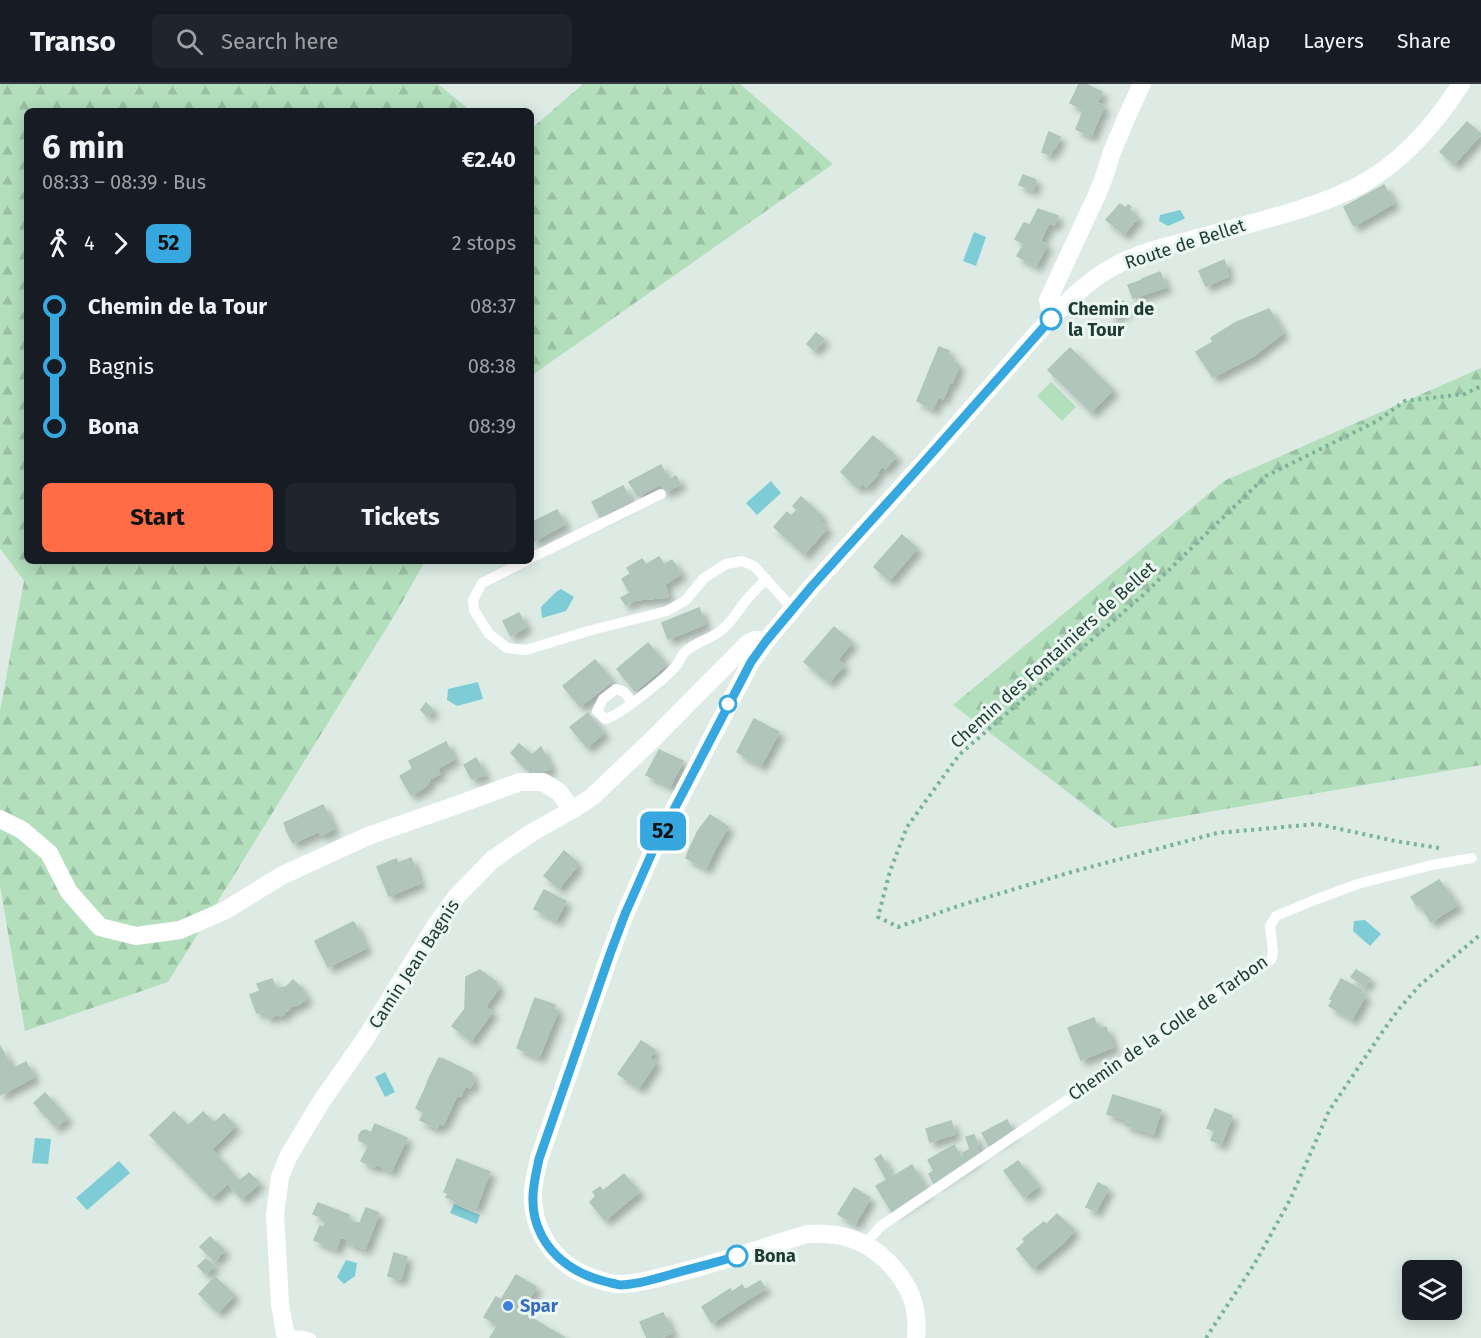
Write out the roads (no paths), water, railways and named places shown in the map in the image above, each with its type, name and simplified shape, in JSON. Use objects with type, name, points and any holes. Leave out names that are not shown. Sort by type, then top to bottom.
[{"type":"main road","points":[[1056,314],[1048,300],[1095,199],[1112,152],[1142,84]]},
{"type":"main road","name":"Route de Bellet","points":[[916,1338],[917,1326],[912,1297],[899,1274],[875,1250],[851,1238],[830,1234],[807,1234],[652,1280],[620,1285],[580,1273],[559,1259],[546,1242],[535,1217],[533,1188],[539,1159],[625,914],[655,846],[722,716],[751,662],[766,641],[1056,314],[1098,276],[1137,256],[1302,208],[1362,183],[1413,144],[1447,105],[1461,84]]},
{"type":"main road","name":"Camin Jean Bagnis","points":[[286,1336],[280,1304],[275,1215],[280,1177],[288,1157],[321,1102],[365,1039],[436,925],[492,860],[531,833],[592,797],[748,643],[756,640],[766,641]]},
{"type":"main road","points":[[0,819],[22,830],[48,854],[69,892],[100,927],[136,936],[180,930],[226,909],[280,876],[368,836],[520,782],[543,782],[559,792],[572,810]]},
{"type":"lane","points":[[534,557],[661,494]]},
{"type":"lane","points":[[520,564],[482,583],[473,600],[474,610],[489,634],[507,648],[526,650],[667,611],[686,600],[704,578],[726,564],[742,561],[754,566],[793,609]]},
{"type":"lane","points":[[632,702],[666,677],[692,646],[725,627],[766,579]]},
{"type":"lane","name":"Chemin de la Colle de Tarbon","points":[[865,1244],[880,1226],[1104,1075],[1209,998],[1271,960],[1273,952],[1270,926],[1276,916],[1358,884],[1432,865],[1472,858]]},
{"type":"lane","points":[[286,1336],[311,1338]]},
{"type":"water","points":[[1180,210],[1184,219],[1168,226],[1159,221],[1160,215]]},
{"type":"water","points":[[974,232],[986,237],[976,266],[963,261]]},
{"type":"water","points":[[771,481],[781,493],[757,515],[746,503]]},
{"type":"water","points":[[561,589],[574,597],[566,611],[542,618],[541,607]]},
{"type":"water","points":[[478,682],[483,699],[457,706],[447,700],[448,689]]},
{"type":"water","points":[[1365,920],[1381,934],[1370,946],[1353,931],[1354,921]]},
{"type":"water","points":[[385,1072],[395,1092],[385,1097],[375,1077]]},
{"type":"water","points":[[35,1138],[51,1139],[48,1164],[32,1163]]},
{"type":"water","points":[[119,1161],[130,1173],[87,1210],[76,1198]]},
{"type":"water","points":[[454,1204],[480,1215],[477,1224],[450,1213]]},
{"type":"water","points":[[346,1260],[357,1263],[355,1276],[344,1284],[337,1277]]},
{"type":"place","name":"Chemin de la Tour","points":[[1051,319]]},
{"type":"place","name":"Bona","points":[[737,1256]]},
{"type":"place","name":"Spar","points":[[508,1306]]}]
